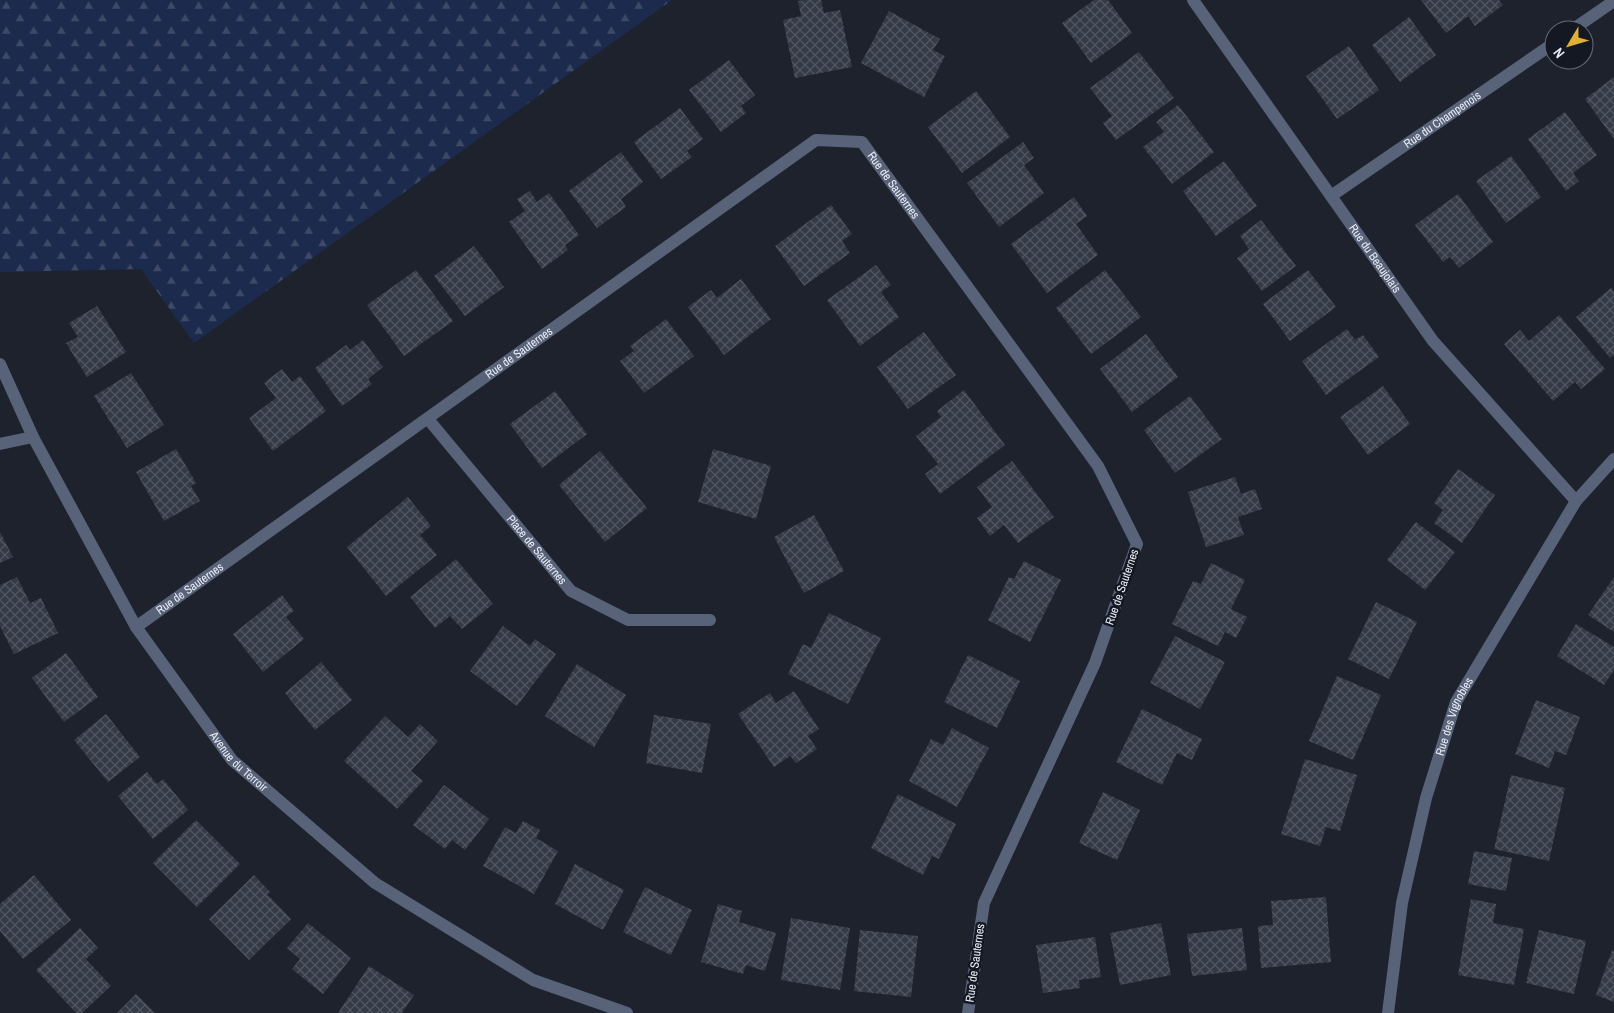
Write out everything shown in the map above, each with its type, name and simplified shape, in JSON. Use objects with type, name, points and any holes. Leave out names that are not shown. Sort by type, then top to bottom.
[{"type":"street","name":"Rue du Beaujolais","points":[[1193,0],[1433,341],[1576,501]]},
{"type":"street","points":[[1586,20],[1614,1]]},
{"type":"street","name":"Rue du Champenois","points":[[1331,196],[1544,49]]},
{"type":"street","name":"Rue de Sauternes","points":[[136,627],[816,140],[862,142],[1098,466],[1137,544],[1095,663],[984,903],[968,1013]]},
{"type":"street","name":"Avenue du Terroir","points":[[0,364],[33,437],[136,627],[232,760],[376,883],[534,980],[609,1010],[627,1013]]},
{"type":"street","name":"Place de Sauternes","points":[[428,419],[570,591],[628,620],[710,620]]},
{"type":"street","points":[[0,444],[33,437]]},
{"type":"street","name":"Rue des Vignobles","points":[[1388,1013],[1402,903],[1426,798],[1456,702],[1576,501],[1614,459]]},
{"type":"green space","points":[[0,0],[672,0],[194,343],[141,269],[0,272]]},
{"type":"building","points":[[821,0],[824,13],[840,10],[852,67],[795,78],[783,20],[801,16],[798,1]]},
{"type":"building","points":[[1094,0],[1108,0],[1132,33],[1091,63],[1062,23]]},
{"type":"building","points":[[1421,0],[1499,0],[1503,5],[1475,26],[1468,16],[1446,33]]},
{"type":"building","points":[[889,11],[940,39],[933,50],[945,56],[924,97],[861,63]]},
{"type":"building","points":[[1409,17],[1436,55],[1400,82],[1372,45]]},
{"type":"building","points":[[1349,46],[1379,90],[1337,119],[1306,76]]},
{"type":"building","points":[[1139,52],[1174,98],[1116,140],[1103,123],[1112,116],[1090,88]]},
{"type":"building","points":[[729,60],[755,95],[741,106],[746,113],[721,132],[689,90]]},
{"type":"building","points":[[1614,77],[1614,139],[1585,99]]},
{"type":"building","points":[[976,91],[1010,137],[962,173],[928,127]]},
{"type":"building","points":[[1178,105],[1214,152],[1172,184],[1143,147],[1164,132],[1156,122]]},
{"type":"building","points":[[680,108],[703,139],[687,151],[692,157],[661,179],[634,142]]},
{"type":"building","points":[[1565,112],[1597,155],[1573,173],[1579,181],[1566,191],[1528,139]]},
{"type":"building","points":[[1023,142],[1034,158],[1024,165],[1044,193],[999,227],[967,183]]},
{"type":"building","points":[[621,152],[643,182],[621,199],[626,207],[597,228],[569,191]]},
{"type":"building","points":[[1511,156],[1541,197],[1506,223],[1476,181]]},
{"type":"building","points":[[1224,161],[1257,206],[1216,236],[1183,191]]},
{"type":"building","points":[[530,191],[537,202],[549,193],[579,235],[565,245],[568,250],[542,269],[509,222],[525,211],[517,199]]},
{"type":"building","points":[[1458,194],[1493,242],[1459,268],[1450,257],[1443,262],[1415,225]]},
{"type":"building","points":[[1074,197],[1087,216],[1076,224],[1098,255],[1047,293],[1011,244]]},
{"type":"building","points":[[831,205],[852,234],[842,241],[850,253],[804,286],[775,246]]},
{"type":"building","points":[[1261,220],[1296,266],[1262,291],[1237,258],[1249,249],[1240,236]]},
{"type":"building","points":[[474,246],[504,287],[465,316],[434,276]]},
{"type":"building","points":[[876,265],[891,285],[881,292],[899,317],[860,346],[827,300]]},
{"type":"building","points":[[416,270],[453,321],[404,356],[367,305]]},
{"type":"building","points":[[1105,270],[1141,317],[1091,354],[1056,308]]},
{"type":"building","points":[[1308,270],[1336,307],[1290,341],[1263,304]]},
{"type":"building","points":[[741,279],[771,319],[724,355],[688,307],[711,290],[717,298]]},
{"type":"building","points":[[1611,288],[1614,291],[1614,355],[1610,358],[1576,317]]},
{"type":"building","points":[[97,306],[126,352],[87,377],[66,343],[78,337],[69,323]]},
{"type":"building","points":[[1559,315],[1605,369],[1581,389],[1575,382],[1553,401],[1504,344],[1520,330],[1529,341]]},
{"type":"building","points":[[666,319],[694,356],[644,393],[620,361],[634,351],[630,346]]},
{"type":"building","points":[[1347,329],[1355,340],[1363,335],[1379,357],[1326,395],[1302,361]]},
{"type":"building","points":[[924,332],[956,375],[908,409],[877,367]]},
{"type":"building","points":[[1146,334],[1178,377],[1132,412],[1100,369]]},
{"type":"building","points":[[363,340],[383,367],[368,379],[372,384],[342,406],[315,368],[346,345],[350,350]]},
{"type":"building","points":[[282,369],[292,382],[300,376],[326,411],[273,451],[249,418],[276,398],[264,383]]},
{"type":"building","points":[[131,373],[164,425],[127,448],[94,396]]},
{"type":"building","points":[[1383,386],[1410,424],[1368,455],[1340,417]]},
{"type":"building","points":[[964,390],[1005,445],[940,494],[925,474],[938,464],[916,436],[941,417],[937,411]]},
{"type":"building","points":[[555,391],[587,434],[542,468],[510,424]]},
{"type":"building","points":[[1190,396],[1222,439],[1175,473],[1144,430]]},
{"type":"building","points":[[176,449],[196,483],[191,486],[200,501],[164,521],[136,472]]},
{"type":"building","points":[[713,449],[771,466],[756,519],[698,502]]},
{"type":"building","points":[[600,451],[647,508],[605,542],[559,485]]},
{"type":"building","points":[[1012,461],[1054,517],[1018,543],[1004,525],[990,536],[977,518],[992,507],[977,487]]},
{"type":"building","points":[[1458,469],[1495,495],[1462,543],[1434,523],[1443,510],[1434,503]]},
{"type":"building","points":[[1235,477],[1241,494],[1255,489],[1262,509],[1238,517],[1244,535],[1206,547],[1188,492]]},
{"type":"building","points":[[408,497],[431,526],[420,535],[437,555],[386,596],[347,547]]},
{"type":"building","points":[[814,515],[844,571],[804,593],[774,537]]},
{"type":"building","points":[[1416,522],[1455,552],[1425,590],[1387,560]]},
{"type":"building","points":[[0,532],[13,557],[0,563]]},
{"type":"building","points":[[456,559],[493,604],[462,629],[450,616],[435,628],[410,597]]},
{"type":"building","points":[[1024,561],[1061,580],[1030,642],[988,620],[1009,577],[1014,579]]},
{"type":"building","points":[[1211,563],[1245,580],[1231,609],[1247,617],[1236,638],[1225,632],[1218,646],[1172,624],[1193,581],[1201,584]]},
{"type":"building","points":[[17,577],[30,603],[41,598],[58,633],[14,654],[0,626],[0,585]]},
{"type":"building","points":[[1614,577],[1614,632],[1588,615]]},
{"type":"building","points":[[282,595],[294,611],[286,617],[304,639],[263,672],[233,634]]},
{"type":"building","points":[[1376,602],[1417,622],[1389,679],[1348,659]]},
{"type":"building","points":[[829,613],[881,638],[848,704],[788,674],[803,644],[811,648]]},
{"type":"building","points":[[1576,624],[1614,647],[1614,670],[1604,685],[1557,656]]},
{"type":"building","points":[[503,626],[530,646],[535,639],[556,654],[517,706],[470,671]]},
{"type":"building","points":[[1175,636],[1225,662],[1200,709],[1150,683]]},
{"type":"building","points":[[66,653],[98,697],[64,722],[32,678]]},
{"type":"building","points":[[968,655],[1020,681],[997,728],[944,702]]},
{"type":"building","points":[[321,662],[352,700],[315,730],[285,693]]},
{"type":"building","points":[[577,664],[626,695],[594,747],[545,716]]},
{"type":"building","points":[[1337,676],[1381,695],[1353,760],[1309,741]]},
{"type":"building","points":[[794,691],[819,729],[808,736],[817,749],[796,763],[790,756],[774,767],[738,714],[770,693],[776,703]]},
{"type":"building","points":[[1536,700],[1580,717],[1566,755],[1555,751],[1549,768],[1515,754]]},
{"type":"building","points":[[1142,709],[1202,739],[1192,760],[1177,753],[1162,785],[1116,762]]},
{"type":"building","points":[[106,714],[140,757],[108,782],[74,740]]},
{"type":"building","points":[[654,715],[711,724],[702,773],[646,763]]},
{"type":"building","points":[[385,716],[408,737],[420,724],[438,741],[411,771],[423,781],[397,809],[344,761]]},
{"type":"building","points":[[952,728],[989,748],[957,807],[909,781],[931,739],[943,745]]},
{"type":"building","points":[[1305,759],[1357,775],[1340,831],[1326,827],[1320,846],[1281,834]]},
{"type":"building","points":[[147,772],[157,784],[163,779],[188,810],[153,839],[118,796]]},
{"type":"building","points":[[1511,775],[1565,788],[1549,861],[1494,849]]},
{"type":"building","points":[[444,785],[489,819],[465,850],[452,840],[445,849],[413,825]]},
{"type":"building","points":[[1103,792],[1140,810],[1117,860],[1079,843]]},
{"type":"building","points":[[898,794],[956,824],[939,859],[932,856],[923,875],[871,848]]},
{"type":"building","points":[[196,820],[240,864],[197,907],[153,863]]},
{"type":"building","points":[[523,821],[540,830],[536,838],[558,851],[534,894],[483,866],[505,827],[516,833]]},
{"type":"building","points":[[1474,851],[1512,858],[1506,891],[1468,884]]},
{"type":"building","points":[[575,864],[624,890],[603,930],[555,904]]},
{"type":"building","points":[[34,875],[71,920],[23,959],[0,931],[0,904]]},
{"type":"building","points":[[254,875],[270,892],[267,894],[291,919],[249,960],[209,919]]},
{"type":"building","points":[[645,887],[692,910],[671,955],[623,932]]},
{"type":"building","points":[[1326,897],[1331,962],[1261,968],[1258,926],[1273,925],[1271,901]]},
{"type":"building","points":[[1471,899],[1496,904],[1493,923],[1524,929],[1514,985],[1458,975]]},
{"type":"building","points":[[718,904],[742,911],[739,922],[776,933],[765,971],[746,965],[743,974],[701,962]]},
{"type":"building","points":[[791,918],[850,928],[840,990],[781,980]]},
{"type":"building","points":[[308,923],[351,958],[323,994],[292,969],[300,959],[287,948]]},
{"type":"building","points":[[1161,923],[1171,975],[1120,985],[1110,933]]},
{"type":"building","points":[[80,928],[98,948],[86,959],[111,986],[82,1013],[76,1013],[36,970]]},
{"type":"building","points":[[1242,928],[1247,970],[1192,976],[1187,934]]},
{"type":"building","points":[[860,930],[918,936],[911,997],[854,991]]},
{"type":"building","points":[[1539,930],[1586,941],[1574,994],[1526,983]]},
{"type":"building","points":[[1095,937],[1101,977],[1079,980],[1080,988],[1043,993],[1036,945]]},
{"type":"building","points":[[1612,950],[1614,951],[1614,1002],[1596,995]]},
{"type":"building","points":[[369,966],[414,995],[402,1013],[338,1013]]},
{"type":"building","points":[[136,994],[155,1013],[117,1013]]}]
